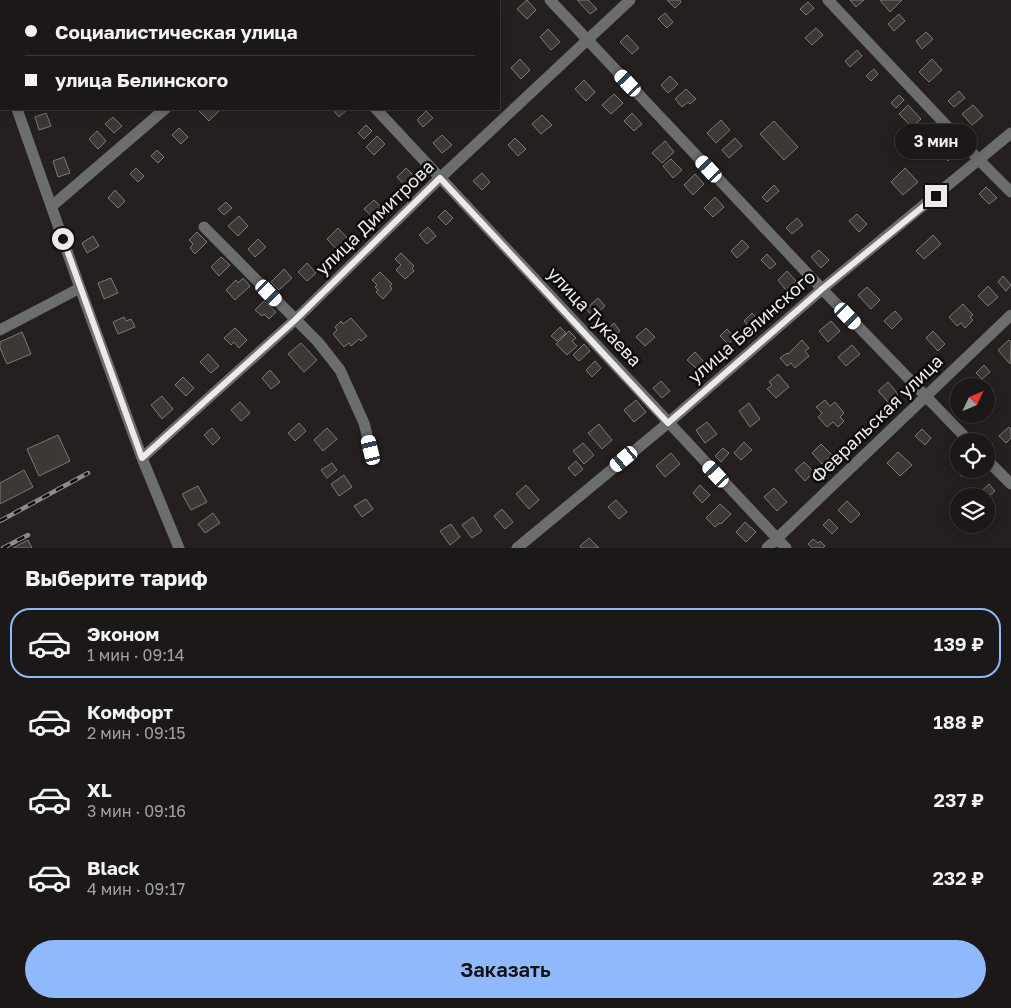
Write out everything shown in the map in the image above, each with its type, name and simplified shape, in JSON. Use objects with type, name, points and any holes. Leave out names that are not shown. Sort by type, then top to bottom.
[{"type":"street","points":[[550,0],[822,289],[961,433]]},
{"type":"street","name":"улица Димитрова","points":[[142,458],[295,320],[440,178],[630,0]]},
{"type":"street","points":[[828,0],[1011,192]]},
{"type":"street","points":[[17,110],[142,458],[180,548]]},
{"type":"street","points":[[52,206],[164,110]]},
{"type":"street","name":"улица Тукаева","points":[[377,110],[786,548]]},
{"type":"street","name":"улица Белинского","points":[[521,547],[668,423],[822,289],[1011,133]]},
{"type":"street","points":[[204,227],[318,342],[340,370],[364,423],[371,450]]},
{"type":"street","points":[[0,330],[80,288]]},
{"type":"street","name":"Февральская улица","points":[[767,548],[1011,315]]},
{"type":"street","points":[[995,468],[1011,484]]},
{"type":"building","points":[[527,0],[536,10],[527,19],[517,9]]},
{"type":"building","points":[[577,0],[588,0],[597,9],[590,14]]},
{"type":"building","points":[[667,0],[680,0],[681,2],[675,8]]},
{"type":"building","points":[[850,0],[864,0],[856,7]]},
{"type":"building","points":[[880,0],[902,0],[890,12]]},
{"type":"building","points":[[808,2],[814,8],[806,15],[800,9]]},
{"type":"building","points":[[665,13],[673,22],[667,28],[658,19]]},
{"type":"building","points":[[899,14],[905,21],[894,31],[888,24]]},
{"type":"building","points":[[816,28],[823,35],[812,45],[805,38]]},
{"type":"building","points":[[548,29],[560,42],[551,50],[540,37]]},
{"type":"building","points":[[926,32],[933,39],[922,49],[916,41]]},
{"type":"building","points":[[627,35],[639,48],[632,54],[620,42]]},
{"type":"building","points":[[857,50],[862,56],[850,67],[845,61]]},
{"type":"building","points":[[520,59],[530,70],[521,79],[511,68]]},
{"type":"building","points":[[932,59],[942,70],[929,82],[919,72]]},
{"type":"building","points":[[874,69],[878,74],[871,81],[866,76]]},
{"type":"building","points":[[670,76],[678,84],[668,93],[661,85]]},
{"type":"building","points":[[584,80],[595,92],[586,101],[575,89]]},
{"type":"building","points":[[686,89],[696,99],[682,107],[675,99]]},
{"type":"building","points":[[959,91],[965,98],[954,107],[948,101]]},
{"type":"building","points":[[614,94],[623,103],[611,114],[602,105]]},
{"type":"building","points":[[899,95],[904,100],[896,108],[891,103]]},
{"type":"building","points":[[908,105],[921,119],[912,127],[899,114]]},
{"type":"building","points":[[973,105],[983,116],[972,125],[962,114]]},
{"type":"building","points":[[198,110],[220,110],[209,121]]},
{"type":"building","points":[[333,110],[347,110],[339,117]]},
{"type":"building","points":[[426,111],[433,118],[423,127],[417,120]]},
{"type":"building","points":[[46,113],[51,126],[39,130],[35,117]]},
{"type":"building","points":[[632,113],[642,124],[634,131],[624,121]]},
{"type":"building","points":[[542,115],[552,125],[541,134],[532,124]]},
{"type":"building","points":[[113,117],[122,126],[114,133],[105,124]]},
{"type":"building","points":[[721,120],[730,130],[716,143],[707,133]]},
{"type":"building","points":[[774,121],[798,147],[784,160],[760,134]]},
{"type":"building","points":[[366,125],[372,131],[364,139],[358,133]]},
{"type":"building","points":[[179,128],[188,137],[181,144],[172,135]]},
{"type":"building","points":[[97,131],[106,141],[98,149],[89,139]]},
{"type":"building","points":[[442,135],[452,145],[442,153],[433,143]]},
{"type":"building","points":[[377,136],[385,144],[374,155],[366,147]]},
{"type":"building","points":[[515,138],[526,149],[518,156],[508,145]]},
{"type":"building","points":[[735,138],[742,146],[729,158],[722,150]]},
{"type":"building","points":[[665,141],[674,152],[662,163],[652,153]]},
{"type":"building","points":[[944,143],[954,154],[948,161],[937,149]]},
{"type":"building","points":[[157,150],[164,157],[158,163],[151,156]]},
{"type":"building","points":[[64,157],[70,173],[58,177],[53,161]]},
{"type":"building","points":[[671,159],[682,170],[673,178],[663,166]]},
{"type":"building","points":[[136,168],[144,176],[138,182],[130,174]]},
{"type":"building","points":[[406,168],[417,179],[407,188],[397,177]]},
{"type":"building","points":[[905,168],[918,182],[903,195],[891,182]]},
{"type":"building","points":[[482,173],[490,182],[482,190],[473,181]]},
{"type":"building","points":[[695,174],[704,184],[693,195],[684,185]]},
{"type":"building","points":[[774,185],[779,191],[767,202],[762,197]]},
{"type":"building","points":[[986,187],[997,198],[989,204],[979,194]]},
{"type":"building","points":[[115,190],[125,201],[118,208],[108,198]]},
{"type":"building","points":[[715,197],[724,207],[713,217],[704,208]]},
{"type":"building","points":[[374,200],[384,210],[375,219],[364,209]]},
{"type":"building","points":[[226,202],[232,208],[224,215],[218,209]]},
{"type":"building","points":[[445,210],[453,218],[446,225],[438,217]]},
{"type":"building","points":[[857,214],[867,224],[859,232],[849,221]]},
{"type":"building","points":[[239,216],[248,226],[238,236],[228,226]]},
{"type":"building","points":[[797,218],[803,225],[792,234],[786,228]]},
{"type":"building","points":[[428,227],[436,236],[427,244],[419,235]]},
{"type":"building","points":[[338,228],[351,242],[340,253],[327,239]]},
{"type":"building","points":[[197,232],[207,242],[195,254],[190,248],[193,244],[189,240]]},
{"type":"building","points":[[933,235],[941,244],[924,259],[916,251]]},
{"type":"building","points":[[93,236],[99,246],[87,253],[82,243]]},
{"type":"building","points":[[258,239],[266,247],[255,257],[248,249]]},
{"type":"building","points":[[742,240],[749,247],[737,258],[731,251]]},
{"type":"building","points":[[819,250],[829,260],[821,268],[811,257]]},
{"type":"building","points":[[401,253],[414,266],[412,268],[414,271],[405,279],[396,270],[401,265],[395,259]]},
{"type":"building","points":[[767,254],[776,264],[770,269],[761,260]]},
{"type":"building","points":[[221,257],[230,265],[219,276],[211,267]]},
{"type":"building","points":[[307,263],[316,273],[307,281],[298,272]]},
{"type":"building","points":[[284,269],[292,278],[279,290],[271,282]]},
{"type":"building","points":[[787,271],[796,281],[786,290],[778,280]]},
{"type":"building","points":[[380,272],[392,284],[390,286],[392,289],[383,299],[376,292],[378,290],[375,287],[377,285],[372,280]]},
{"type":"building","points":[[1003,276],[1011,285],[1006,291],[998,282]]},
{"type":"building","points":[[111,278],[118,293],[104,299],[98,283]]},
{"type":"building","points":[[243,278],[250,286],[235,300],[226,290],[236,280],[238,283]]},
{"type":"building","points":[[988,286],[998,297],[988,306],[978,296]]},
{"type":"building","points":[[867,287],[880,300],[871,309],[858,295]]},
{"type":"building","points":[[598,298],[605,306],[593,317],[586,309]]},
{"type":"building","points":[[264,301],[276,312],[269,319],[264,314],[262,316],[255,310]]},
{"type":"building","points":[[963,304],[973,315],[970,317],[973,320],[965,328],[961,323],[957,326],[949,317]]},
{"type":"building","points":[[895,311],[902,319],[892,329],[884,321]]},
{"type":"building","points":[[752,313],[759,320],[750,328],[744,321]]},
{"type":"building","points":[[124,317],[126,321],[131,319],[135,327],[118,334],[113,322]]},
{"type":"building","points":[[351,318],[367,336],[361,341],[359,339],[351,346],[349,343],[344,347],[333,334],[337,330],[335,327],[341,321],[343,324]]},
{"type":"building","points":[[831,321],[840,331],[828,342],[819,331]]},
{"type":"building","points":[[614,323],[620,331],[612,338],[605,331]]},
{"type":"building","points":[[560,327],[566,333],[557,341],[551,336]]},
{"type":"building","points":[[235,328],[247,340],[239,348],[234,342],[231,345],[224,338]]},
{"type":"building","points":[[646,328],[655,337],[645,346],[636,337]]},
{"type":"building","points":[[727,329],[735,338],[728,344],[720,336]]},
{"type":"building","points":[[569,331],[576,338],[572,341],[577,346],[567,355],[556,344]]},
{"type":"building","points":[[933,331],[945,344],[938,351],[926,338]]},
{"type":"building","points":[[22,332],[31,354],[7,364],[0,348],[0,342]]},
{"type":"building","points":[[802,340],[809,348],[805,351],[809,356],[795,368],[791,363],[787,366],[780,358],[788,354]]},
{"type":"building","points":[[1009,340],[1011,342],[1010,364],[998,350]]},
{"type":"building","points":[[301,343],[317,360],[304,372],[288,354]]},
{"type":"building","points":[[584,344],[590,351],[579,361],[573,355]]},
{"type":"building","points":[[852,345],[860,354],[846,366],[838,357]]},
{"type":"building","points":[[695,352],[704,362],[697,369],[687,360]]},
{"type":"building","points":[[208,354],[219,366],[211,373],[200,362]]},
{"type":"building","points":[[595,361],[601,368],[592,377],[586,370]]},
{"type":"building","points":[[984,365],[990,372],[983,378],[976,373]]},
{"type":"building","points":[[270,370],[280,382],[271,389],[262,378]]},
{"type":"building","points":[[778,374],[789,387],[776,398],[767,389],[772,385],[769,382]]},
{"type":"building","points":[[183,377],[194,388],[186,396],[175,385]]},
{"type":"building","points":[[661,381],[670,391],[662,398],[653,388]]},
{"type":"building","points":[[888,382],[898,394],[888,402],[878,391]]},
{"type":"building","points":[[162,396],[173,409],[162,419],[151,405]]},
{"type":"building","points":[[636,400],[646,412],[634,422],[624,410]]},
{"type":"building","points":[[825,400],[830,406],[835,402],[844,413],[840,417],[844,421],[838,427],[833,422],[827,427],[818,417],[822,413],[816,407]]},
{"type":"building","points":[[240,402],[250,413],[241,421],[231,410]]},
{"type":"building","points":[[749,403],[760,419],[750,427],[739,411]]},
{"type":"building","points":[[707,422],[717,434],[705,443],[696,430]]},
{"type":"building","points":[[299,423],[306,431],[295,441],[288,433]]},
{"type":"building","points":[[599,424],[612,440],[602,449],[588,433]]},
{"type":"building","points":[[1009,427],[1011,429],[1011,438],[1006,443],[999,436]]},
{"type":"building","points":[[212,428],[220,438],[213,445],[204,435]]},
{"type":"building","points":[[327,428],[337,439],[323,451],[314,440]]},
{"type":"building","points":[[922,429],[931,438],[925,445],[915,436]]},
{"type":"building","points":[[58,435],[70,461],[39,476],[27,449]]},
{"type":"building","points":[[744,442],[752,450],[741,460],[734,453]]},
{"type":"building","points":[[583,443],[594,455],[584,464],[573,451]]},
{"type":"building","points":[[821,444],[832,455],[822,464],[812,453]]},
{"type":"building","points":[[723,448],[729,453],[721,462],[715,456]]},
{"type":"building","points":[[898,452],[912,465],[900,476],[887,463]]},
{"type":"building","points":[[671,453],[680,464],[665,477],[656,466]]},
{"type":"building","points":[[576,461],[583,469],[575,476],[568,468]]},
{"type":"building","points":[[804,462],[814,472],[805,481],[795,470]]},
{"type":"building","points":[[332,463],[337,470],[327,478],[321,470]]},
{"type":"building","points":[[24,470],[33,487],[0,504],[0,483]]},
{"type":"building","points":[[344,475],[352,487],[339,496],[331,484]]},
{"type":"building","points":[[526,485],[539,500],[529,509],[516,494]]},
{"type":"building","points":[[700,485],[710,495],[702,503],[693,493]]},
{"type":"building","points":[[198,486],[207,502],[191,510],[182,494]]},
{"type":"building","points":[[774,488],[787,502],[777,511],[764,497]]},
{"type":"building","points":[[366,499],[373,509],[362,517],[354,506]]},
{"type":"building","points":[[616,500],[627,512],[619,519],[608,507]]},
{"type":"building","points":[[847,501],[860,514],[851,523],[838,510]]},
{"type":"building","points":[[720,504],[731,514],[715,527],[706,518]]},
{"type":"building","points":[[502,509],[513,522],[505,529],[494,516]]},
{"type":"building","points":[[213,513],[220,523],[205,533],[198,524]]},
{"type":"building","points":[[473,517],[482,531],[472,538],[462,525]]},
{"type":"building","points":[[829,519],[838,528],[832,534],[823,525]]},
{"type":"building","points":[[745,522],[756,532],[746,542],[736,532]]},
{"type":"building","points":[[451,524],[460,537],[450,545],[440,531]]},
{"type":"building","points":[[589,538],[599,548],[581,548],[580,546]]},
{"type":"building","points":[[813,539],[818,543],[820,541],[825,546],[823,548],[812,548],[808,544]]},
{"type":"building","points":[[28,540],[32,548],[13,548]]},
{"type":"railway","points":[[0,521],[88,473]]},
{"type":"railway","points":[[3,548],[28,535]]},
{"type":"route","points":[[63,239],[142,458],[295,320],[440,178],[668,423],[822,289],[936,196]]}]
